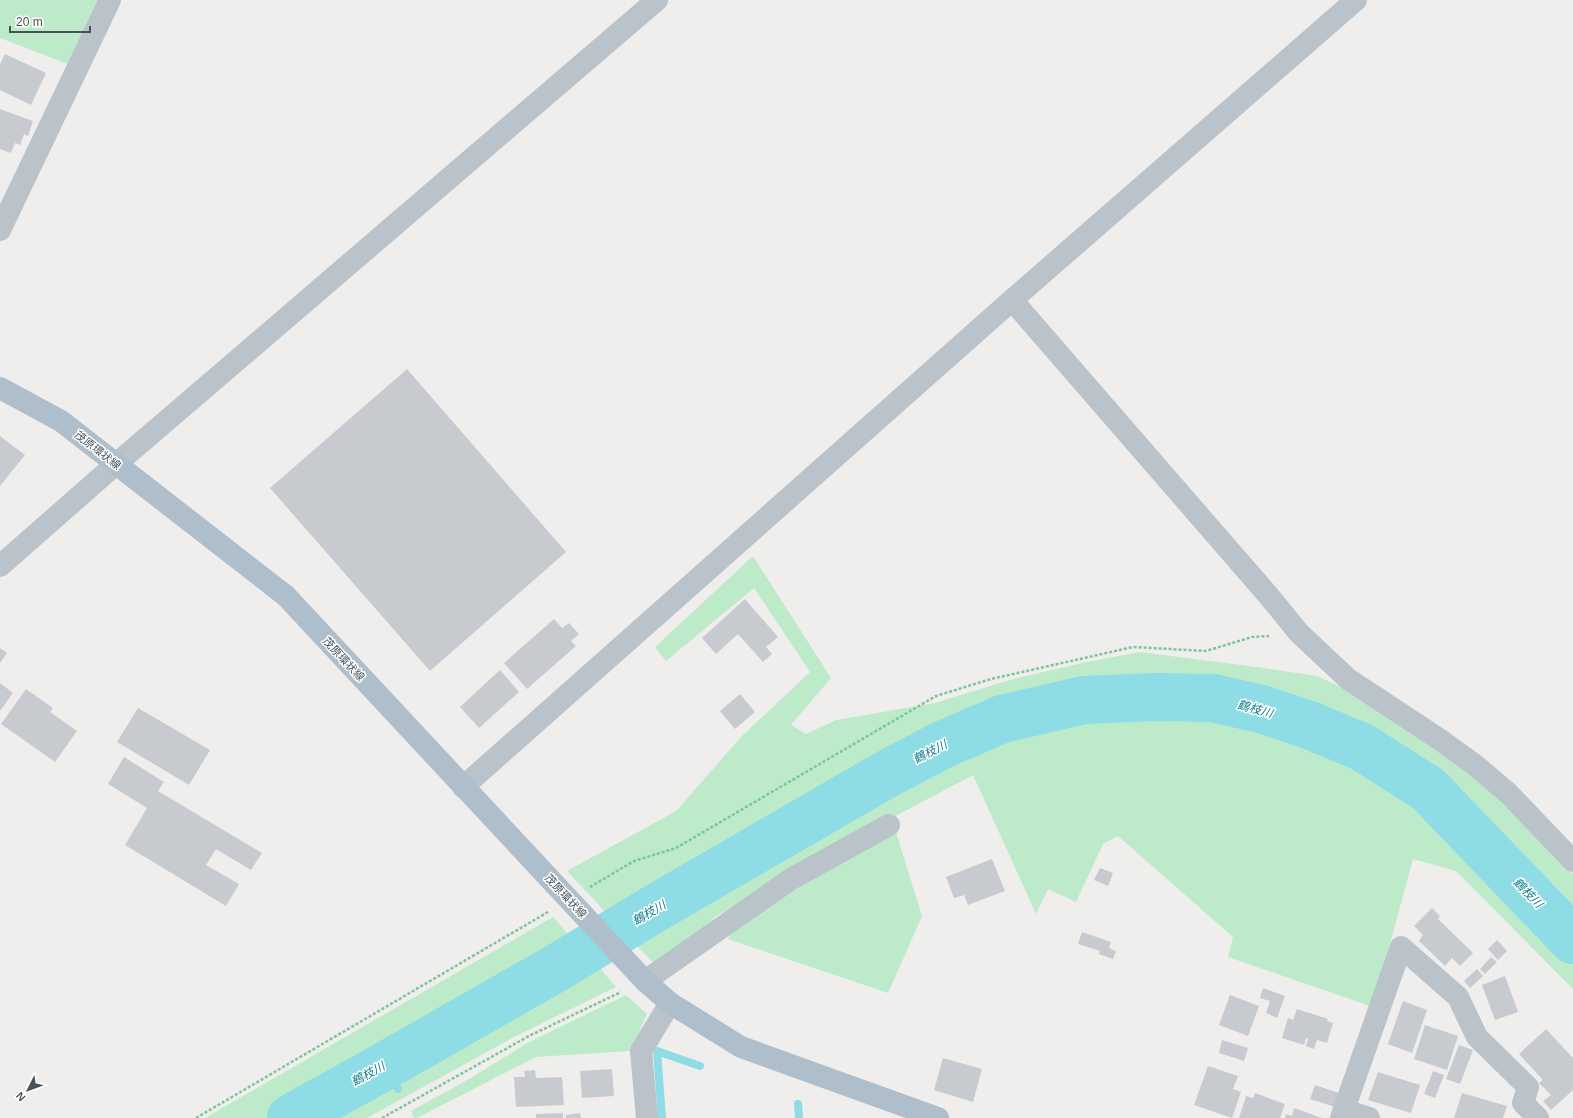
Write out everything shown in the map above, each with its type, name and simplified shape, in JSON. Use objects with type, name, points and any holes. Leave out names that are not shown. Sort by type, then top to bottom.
[{"type":"main road","name":"茂原環状線","points":[[0,388],[61,422],[286,596],[645,981],[670,1003],[741,1047],[938,1118]]},
{"type":"street","points":[[0,230],[110,0]]},
{"type":"street","points":[[0,566],[116,464],[657,0]]},
{"type":"street","points":[[463,787],[1012,300],[1356,0]]},
{"type":"street","points":[[1012,300],[1268,595],[1299,633],[1348,679],[1439,739],[1475,765],[1508,793],[1573,861]]},
{"type":"street","points":[[645,981],[791,879],[888,825]]},
{"type":"street","points":[[1369,1118],[1342,1114],[1401,947],[1458,997],[1477,1037],[1528,1087],[1523,1103],[1538,1118]]},
{"type":"street","points":[[647,1118],[641,1051],[670,1003]]},
{"type":"path","points":[[196,1118],[634,861],[676,848],[936,696],[991,679],[1133,647],[1206,651],[1252,637],[1299,633]]},
{"type":"path","points":[[382,1118],[529,1036],[622,992]]},
{"type":"green space","points":[[0,0],[106,0],[73,66],[0,38]]},
{"type":"green space","points":[[753,556],[831,678],[791,725],[806,734],[836,720],[935,703],[1013,679],[1087,662],[1140,652],[1317,676],[1377,703],[1496,789],[1539,839],[1573,874],[1573,989],[1456,871],[1413,859],[1373,1007],[1228,957],[1233,937],[1118,836],[1103,844],[1076,902],[1048,889],[1036,914],[973,775],[803,865],[715,917],[681,950],[655,965],[567,871],[676,811],[741,737],[810,672],[754,588],[666,661],[655,647]]},
{"type":"green space","points":[[895,829],[922,916],[888,993],[728,939],[732,930],[800,881]]},
{"type":"green space","points":[[553,917],[578,945],[275,1118],[205,1118]]},
{"type":"green space","points":[[591,958],[616,987],[514,1037],[367,1118],[307,1118]]},
{"type":"green space","points":[[626,995],[647,1014],[631,1051],[536,1057],[417,1118],[414,1118],[411,1111],[469,1079],[529,1042]]},
{"type":"building","points":[[5,54],[46,73],[31,105],[0,90],[0,64]]},
{"type":"building","points":[[0,109],[33,121],[28,136],[24,134],[20,145],[15,143],[11,153],[0,149]]},
{"type":"building","points":[[407,369],[566,552],[430,671],[270,488]]},
{"type":"building","points":[[0,436],[25,455],[0,486]]},
{"type":"building","points":[[745,599],[778,637],[766,647],[772,654],[763,662],[738,634],[716,654],[702,638]]},
{"type":"building","points":[[554,619],[562,628],[569,623],[579,634],[571,641],[576,646],[527,689],[504,663]]},
{"type":"building","points":[[0,648],[7,653],[0,663]]},
{"type":"building","points":[[500,670],[519,692],[479,728],[460,707]]},
{"type":"building","points":[[0,683],[13,693],[0,711]]},
{"type":"building","points":[[26,689],[53,708],[50,712],[77,731],[55,762],[1,724]]},
{"type":"building","points":[[740,694],[755,712],[735,729],[720,711]]},
{"type":"building","points":[[138,708],[210,750],[189,785],[117,742]]},
{"type":"building","points":[[124,757],[164,782],[158,791],[262,853],[251,870],[216,849],[206,865],[239,884],[226,906],[125,845],[147,808],[108,784]]},
{"type":"building","points":[[992,859],[1005,891],[968,905],[964,895],[954,898],[946,877]]},
{"type":"building","points":[[1100,868],[1113,873],[1108,886],[1094,880]]},
{"type":"building","points":[[1432,908],[1440,916],[1438,919],[1473,953],[1460,966],[1452,958],[1445,966],[1419,941],[1423,935],[1414,926]]},
{"type":"building","points":[[1082,932],[1111,942],[1109,948],[1116,951],[1113,959],[1099,954],[1100,951],[1078,944]]},
{"type":"building","points":[[1497,940],[1507,951],[1498,960],[1488,949]]},
{"type":"building","points":[[1491,957],[1497,962],[1485,974],[1480,969]]},
{"type":"building","points":[[1477,969],[1483,976],[1470,988],[1464,981]]},
{"type":"building","points":[[1505,976],[1518,1012],[1495,1020],[1482,985]]},
{"type":"building","points":[[1263,988],[1285,996],[1277,1018],[1266,1013],[1270,1001],[1260,998]]},
{"type":"building","points":[[1230,995],[1259,1006],[1248,1036],[1219,1025]]},
{"type":"building","points":[[1403,1001],[1427,1010],[1412,1053],[1388,1044]]},
{"type":"building","points":[[1297,1009],[1328,1019],[1327,1021],[1333,1023],[1327,1043],[1317,1040],[1314,1049],[1306,1046],[1308,1039],[1306,1038],[1304,1045],[1282,1038],[1288,1018],[1293,1020]]},
{"type":"building","points":[[1425,1025],[1458,1036],[1447,1070],[1414,1059]]},
{"type":"building","points":[[1546,1029],[1573,1058],[1573,1090],[1551,1110],[1543,1101],[1551,1095],[1539,1083],[1543,1080],[1519,1054]]},
{"type":"building","points":[[1222,1040],[1248,1048],[1244,1061],[1219,1053]]},
{"type":"building","points":[[1459,1045],[1473,1050],[1460,1084],[1446,1079]]},
{"type":"building","points":[[943,1058],[982,1069],[973,1102],[934,1090]]},
{"type":"building","points":[[1208,1066],[1238,1076],[1233,1089],[1241,1092],[1232,1118],[1194,1105]]},
{"type":"building","points":[[612,1069],[614,1096],[582,1098],[580,1071]]},
{"type":"building","points":[[535,1070],[536,1078],[562,1077],[564,1105],[516,1107],[514,1077],[525,1077],[524,1071]]},
{"type":"building","points":[[1433,1071],[1444,1075],[1435,1098],[1424,1094]]},
{"type":"building","points":[[1378,1072],[1420,1085],[1411,1113],[1368,1100]]},
{"type":"building","points":[[1315,1085],[1339,1093],[1335,1107],[1310,1099]]},
{"type":"building","points":[[1255,1093],[1285,1104],[1280,1118],[1239,1118],[1246,1096],[1253,1098]]},
{"type":"building","points":[[1462,1093],[1507,1106],[1503,1118],[1454,1118]]},
{"type":"building","points":[[1294,1108],[1322,1118],[1285,1118],[1286,1114],[1292,1116]]},
{"type":"building","points":[[563,1113],[563,1118],[536,1118],[536,1114]]},
{"type":"building","points":[[580,1113],[581,1118],[566,1118],[566,1115]]},
{"type":"waterway","name":"鶴枝川","points":[[291,1118],[558,967],[652,910],[885,775],[942,745],[1002,719],[1084,700],[1155,697],[1213,698],[1261,709],[1309,725],[1362,747],[1428,789],[1573,940]]},
{"type":"waterway","points":[[662,1118],[657,1051],[700,1066]]},
{"type":"waterway","points":[[383,1067],[398,1089]]},
{"type":"waterway","points":[[798,1104],[799,1118]]}]
